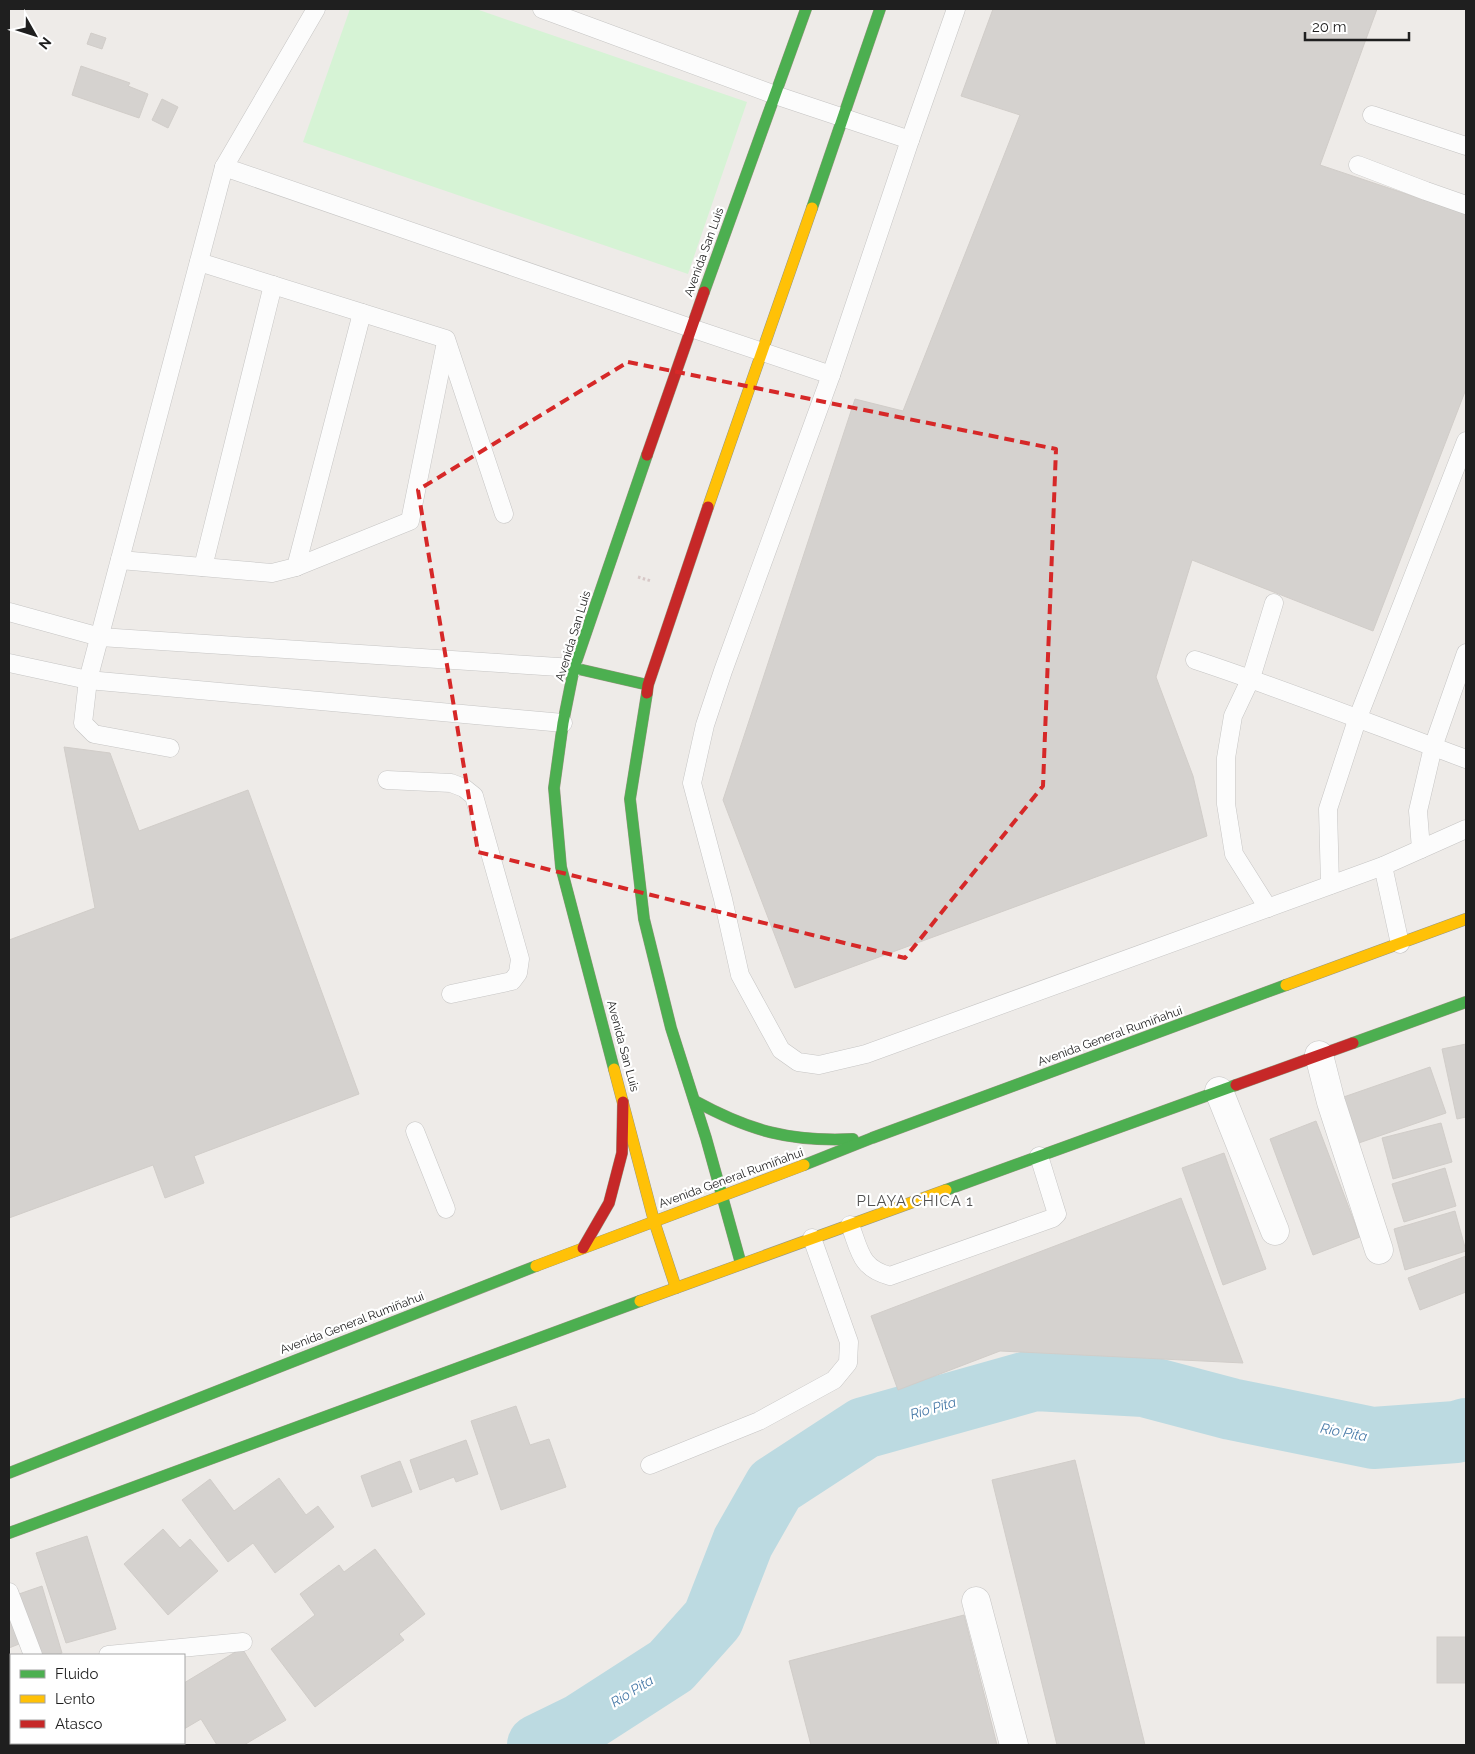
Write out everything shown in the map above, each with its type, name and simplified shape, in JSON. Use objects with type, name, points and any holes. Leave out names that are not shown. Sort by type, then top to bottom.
[{"type":"main road","name":"Avenida San Luis","points":[[676,1288],[654,1221],[561,868],[554,788],[574,668],[691,328],[806,9]]},
{"type":"main road","points":[[741,1264],[695,1101],[671,1028],[644,919],[630,799],[648,684],[880,9]]},
{"type":"main road","points":[[574,668],[648,684]]},
{"type":"main road","name":"Avenida General Rumiñahui","points":[[9,1473],[722,1195],[1466,919]]},
{"type":"main road","points":[[9,1533],[812,1238],[1466,1002]]},
{"type":"main road","points":[[695,1101],[736,1122],[780,1136],[826,1141],[872,1138]]},
{"type":"main road","points":[[583,1248],[609,1203],[622,1153],[623,1102]]},
{"type":"street","points":[[1320,1055],[1331,1102],[1379,1250]]},
{"type":"street","points":[[1219,1091],[1275,1232]]},
{"type":"street","points":[[976,1601],[1014,1745]]},
{"type":"lane","points":[[170,748],[94,734],[84,723],[88,680],[224,167],[316,9]]},
{"type":"lane","points":[[542,9],[776,95],[910,140]]},
{"type":"lane","points":[[956,9],[831,375],[723,671],[705,724],[692,783],[723,899],[740,975],[781,1050],[798,1062],[819,1065],[866,1054],[1382,866],[1466,829]]},
{"type":"lane","points":[[1372,115],[1466,146]]},
{"type":"lane","points":[[1358,165],[1466,205]]},
{"type":"lane","points":[[224,167],[831,375]]},
{"type":"lane","points":[[199,262],[446,339]]},
{"type":"lane","points":[[203,567],[273,285]]},
{"type":"lane","points":[[296,568],[362,313]]},
{"type":"lane","points":[[120,560],[272,573],[296,568],[410,521],[446,339]]},
{"type":"lane","points":[[446,339],[504,514]]},
{"type":"lane","points":[[1330,885],[1328,809],[1357,720],[1466,441]]},
{"type":"lane","points":[[1268,908],[1234,854],[1226,804],[1226,758],[1234,716],[1251,678],[1274,604]]},
{"type":"lane","points":[[9,612],[100,637],[574,668]]},
{"type":"lane","points":[[1421,849],[1418,812],[1434,747],[1466,653]]},
{"type":"lane","points":[[1195,660],[1251,678],[1357,720],[1466,759]]},
{"type":"lane","points":[[9,663],[88,680],[564,723]]},
{"type":"lane","points":[[387,780],[451,783],[464,788],[474,796],[520,959],[518,973],[512,980],[451,994]]},
{"type":"lane","points":[[1382,866],[1400,944]]},
{"type":"lane","points":[[415,1131],[446,1209]]},
{"type":"lane","points":[[850,1225],[863,1260],[876,1272],[890,1276],[1053,1218],[1057,1214],[1039,1156]]},
{"type":"lane","points":[[650,1465],[759,1421],[834,1380],[848,1363],[849,1342],[812,1238]]},
{"type":"lane","points":[[9,1592],[33,1654]]},
{"type":"lane","points":[[118,1654],[242,1642]]},
{"type":"highlighted area","points":[[628,362],[1056,449],[1043,786],[905,958],[478,852],[418,490]]},
{"type":"green space","points":[[350,9],[476,9],[747,102],[688,274],[303,142]]},
{"type":"building","points":[[993,9],[1377,9],[1320,165],[1466,214],[1466,389],[1373,631],[1192,560],[1156,677],[1193,776],[1207,836],[795,988],[723,800],[855,399],[903,411],[1020,115],[961,96]]},
{"type":"building","points":[[91,33],[106,38],[102,49],[87,44]]},
{"type":"building","points":[[81,66],[130,83],[128,86],[148,94],[139,118],[72,95]]},
{"type":"building","points":[[162,99],[178,107],[168,128],[152,120]]},
{"type":"building","points":[[64,747],[110,753],[139,831],[248,790],[359,1094],[194,1156],[204,1183],[165,1198],[153,1165],[9,1218],[9,940],[95,908]]},
{"type":"building","points":[[1466,1044],[1466,1117],[1457,1119],[1442,1049]]},
{"type":"building","points":[[1430,1067],[1446,1113],[1350,1146],[1335,1100]]},
{"type":"building","points":[[1316,1121],[1360,1237],[1313,1255],[1270,1139]]},
{"type":"building","points":[[1441,1123],[1452,1162],[1393,1179],[1382,1138]]},
{"type":"building","points":[[1224,1153],[1266,1269],[1223,1285],[1182,1168]]},
{"type":"building","points":[[1445,1168],[1456,1206],[1404,1222],[1392,1184]]},
{"type":"building","points":[[1181,1198],[1243,1363],[1000,1351],[898,1390],[871,1316]]},
{"type":"building","points":[[1455,1211],[1466,1251],[1405,1270],[1394,1229]]},
{"type":"building","points":[[1466,1256],[1466,1292],[1420,1310],[1408,1278]]},
{"type":"building","points":[[516,1406],[530,1445],[549,1439],[566,1487],[501,1510],[471,1421]]},
{"type":"building","points":[[466,1440],[478,1474],[456,1482],[454,1477],[420,1490],[410,1460]]},
{"type":"building","points":[[1075,1460],[1145,1745],[1057,1745],[992,1480]]},
{"type":"building","points":[[400,1461],[412,1492],[372,1507],[361,1476]]},
{"type":"building","points":[[279,1478],[306,1515],[318,1506],[334,1527],[275,1573],[253,1543],[228,1562],[182,1500],[210,1479],[234,1511]]},
{"type":"building","points":[[163,1529],[180,1548],[190,1539],[218,1571],[168,1615],[124,1564]]},
{"type":"building","points":[[87,1536],[116,1629],[66,1643],[36,1553]]},
{"type":"building","points":[[375,1549],[425,1614],[399,1634],[404,1640],[315,1707],[271,1649],[315,1615],[300,1594],[339,1565],[344,1572]]},
{"type":"building","points":[[42,1586],[62,1653],[35,1654],[16,1595]]},
{"type":"building","points":[[9,1600],[24,1642],[9,1648]]},
{"type":"building","points":[[964,1615],[997,1745],[811,1745],[789,1661]]},
{"type":"building","points":[[1437,1637],[1466,1637],[1466,1683],[1437,1683]]},
{"type":"building","points":[[242,1648],[286,1720],[244,1745],[217,1745],[201,1719],[185,1728],[185,1682]]},
{"type":"building","points":[[38,1744],[107,1744],[107,1745]]},
{"type":"building","points":[[116,1744],[162,1744],[162,1745]]},
{"type":"waterway","name":"Río Pita","points":[[538,1745],[581,1724],[671,1666],[713,1619],[743,1542],[775,1486],[864,1428],[1035,1380],[1144,1386],[1231,1409],[1373,1438],[1456,1432],[1466,1429]]},
{"type":"traffic: fast","points":[[704,292],[806,9]]},
{"type":"traffic: fast","points":[[812,208],[880,9]]},
{"type":"traffic: fast","points":[[614,1069],[561,867],[554,788],[563,723],[574,668],[647,455]]},
{"type":"traffic: fast","points":[[574,668],[648,685]]},
{"type":"traffic: fast","points":[[647,693],[630,799],[644,919],[671,1028],[706,1138],[741,1264]]},
{"type":"traffic: fast","points":[[804,1165],[872,1138],[1286,985]]},
{"type":"traffic: fast","points":[[1353,1043],[1466,1002]]},
{"type":"traffic: fast","points":[[946,1190],[1236,1085]]},
{"type":"traffic: fast","points":[[695,1101],[734,1120],[771,1132],[809,1139],[853,1139]]},
{"type":"traffic: fast","points":[[9,1473],[536,1266]]},
{"type":"traffic: fast","points":[[9,1533],[640,1301]]},
{"type":"traffic: slow","points":[[708,507],[812,208]]},
{"type":"traffic: slow","points":[[1286,985],[1466,919]]},
{"type":"traffic: slow","points":[[614,1069],[654,1221],[676,1288]]},
{"type":"traffic: slow","points":[[536,1266],[804,1165]]},
{"type":"traffic: slow","points":[[640,1301],[946,1190]]},
{"type":"traffic: jam","points":[[647,455],[704,292]]},
{"type":"traffic: jam","points":[[647,693],[648,685],[708,507]]},
{"type":"traffic: jam","points":[[1236,1085],[1353,1043]]},
{"type":"traffic: jam","points":[[583,1248],[609,1203],[622,1153],[623,1102]]},
{"type":"district","name":"PLAYA CHICA 1","points":[[915,1201]]}]
